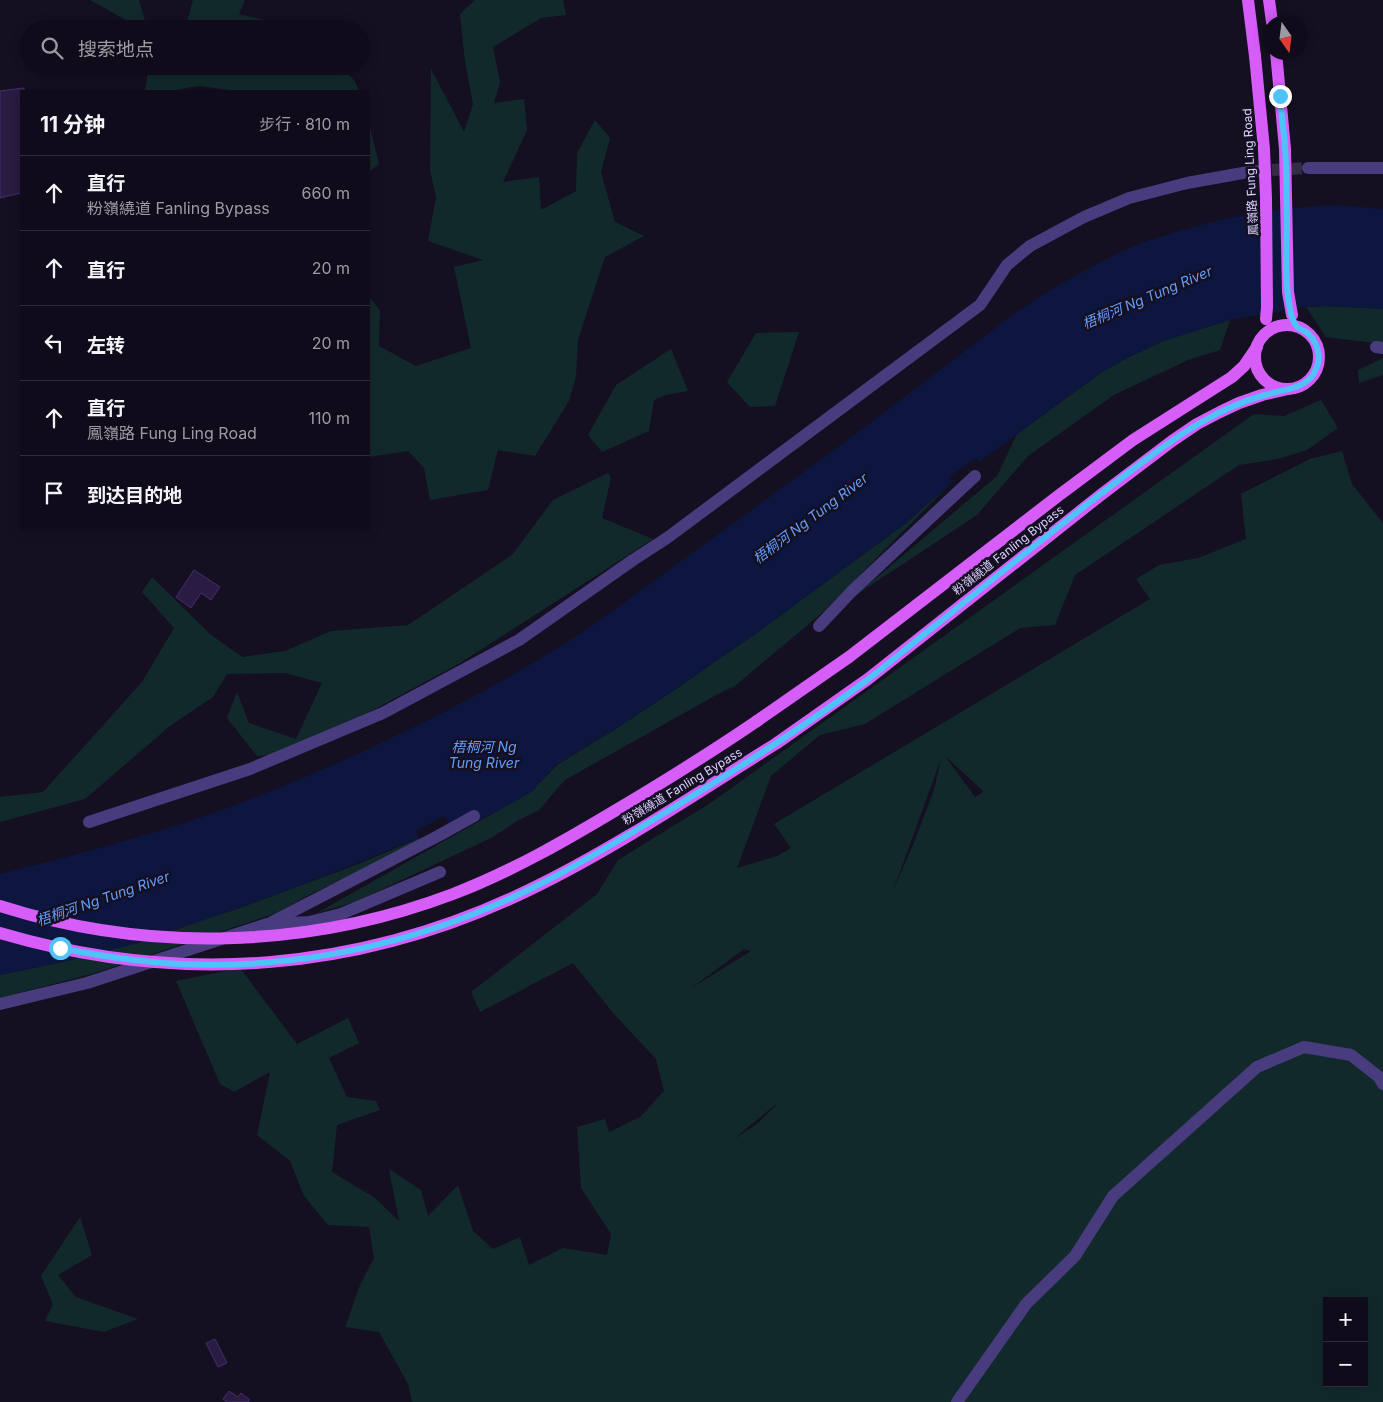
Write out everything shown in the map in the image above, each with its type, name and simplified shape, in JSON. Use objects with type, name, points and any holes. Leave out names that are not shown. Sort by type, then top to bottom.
[{"type":"main road","name":"鳳嶺路 Fung Ling Road","points":[[1248,0],[1263,141],[1266,198],[1266,319],[1258,345]]},
{"type":"main road","points":[[1269,0],[1271,15]]},
{"type":"main road","points":[[1277,60],[1285,148],[1288,292],[1294,321],[1314,341],[1318,351],[1318,362],[1315,373],[1308,381],[1298,387],[1288,389],[1276,387],[1260,374],[1255,358],[1258,345],[1266,334],[1294,321]]},
{"type":"main road","name":"粉嶺繞道 Fanling Bypass","points":[[0,906],[26,915],[108,932],[184,939],[253,938],[298,933],[376,918],[416,907],[484,881],[560,844],[725,744],[849,657],[1133,440],[1232,378],[1244,366],[1258,345]]},
{"type":"main road","name":"粉嶺繞道 Fanling Bypass","points":[[0,932],[52,946],[106,957],[181,964],[263,963],[301,959],[381,944],[418,934],[493,906],[543,883],[597,853],[777,743],[868,679],[1147,459],[1197,424],[1220,412],[1262,395],[1288,389]]},
{"type":"lane","points":[[1308,168],[1383,168]]},
{"type":"lane","points":[[89,822],[250,769],[384,713],[519,640],[667,538],[980,305],[1008,265],[1030,246],[1084,217],[1129,198],[1187,183],[1254,171]]},
{"type":"lane","points":[[819,626],[851,592],[975,476]]},
{"type":"lane","points":[[0,1004],[87,983],[267,924],[474,816]]},
{"type":"lane","points":[[267,924],[309,922],[341,914],[440,872]]},
{"type":"lane","points":[[957,1402],[1026,1304],[1075,1256],[1112,1196],[1257,1067],[1304,1046],[1352,1055],[1379,1077],[1383,1084]]},
{"type":"green space","points":[[90,0],[139,0],[145,20],[126,20]]},
{"type":"green space","points":[[193,0],[245,0],[239,14],[265,20],[187,20]]},
{"type":"green space","points":[[475,0],[563,0],[566,15],[541,18],[493,47],[500,82],[494,103],[524,99],[527,130],[503,182],[539,177],[541,210],[576,191],[577,153],[595,120],[610,138],[601,172],[615,222],[644,236],[605,257],[578,340],[576,377],[569,401],[535,456],[498,450],[488,490],[430,500],[424,468],[408,451],[370,457],[370,298],[380,310],[379,346],[416,366],[471,348],[454,267],[483,260],[428,241],[436,197],[430,170],[431,69],[464,132],[473,104],[465,62],[460,14]]},
{"type":"green space","points":[[148,75],[349,75],[355,81],[359,90],[229,90],[198,86],[176,90],[145,90]]},
{"type":"green space","points":[[370,127],[379,164],[370,171]]},
{"type":"green space","points":[[1326,306],[1383,309],[1383,344],[1326,337],[1306,307]]},
{"type":"green space","points":[[1230,320],[1220,350],[1188,360],[1114,395],[1028,456],[977,515],[856,595],[997,476],[1017,434],[1102,372],[1129,357],[1163,341]]},
{"type":"green space","points":[[799,332],[775,406],[750,407],[727,382],[756,333]]},
{"type":"green space","points":[[671,349],[688,391],[666,395],[654,400],[649,431],[602,452],[588,435],[616,385]]},
{"type":"green space","points":[[1383,358],[1383,375],[1359,383],[1358,370]]},
{"type":"green space","points":[[1321,400],[1338,428],[1307,450],[1278,459],[1239,465],[1075,575],[1055,625],[1020,628],[865,724],[820,735],[771,776],[737,868],[777,856],[791,848],[774,824],[1150,599],[1136,579],[1159,565],[1198,558],[1246,539],[1241,494],[1310,459],[1342,451],[1352,484],[1383,523],[1383,1402],[412,1402],[408,1384],[379,1332],[345,1327],[360,1285],[374,1258],[369,1227],[328,1225],[304,1196],[290,1161],[257,1135],[270,1072],[234,1092],[220,1084],[176,981],[240,968],[297,1044],[348,1018],[359,1043],[329,1058],[347,1097],[376,1101],[380,1110],[337,1125],[332,1172],[375,1198],[399,1221],[389,1169],[421,1190],[428,1216],[458,1185],[473,1231],[493,1249],[520,1237],[529,1265],[563,1248],[607,1255],[611,1234],[581,1188],[577,1127],[605,1119],[609,1132],[640,1117],[664,1091],[656,1059],[614,1014],[573,963],[480,1012],[471,992],[597,894],[618,860],[709,804],[1254,414],[1284,416]],"holes":[[[945,756],[983,791],[983,792],[975,797]],[[941,759],[934,790],[893,891]],[[744,949],[751,951],[693,987]],[[775,1105],[757,1124],[734,1139]]]},
{"type":"green space","points":[[608,473],[611,478],[602,518],[653,539],[460,663],[351,722],[290,752],[257,756],[227,718],[237,692],[249,723],[296,739],[322,683],[285,673],[227,674],[213,697],[170,726],[85,799],[0,822],[0,797],[43,792],[142,682],[174,628],[142,592],[152,577],[210,634],[242,657],[285,651],[331,631],[408,625],[512,555],[553,500]]},
{"type":"green space","points":[[952,482],[823,612],[735,686],[565,780],[539,810],[517,821],[493,837],[355,902],[317,913],[531,792],[557,765],[617,728],[754,635],[906,523]]},
{"type":"green space","points":[[419,838],[420,842],[307,896],[277,913],[95,973],[0,998],[0,975],[67,961],[103,951],[237,909],[361,863]]},
{"type":"green space","points":[[80,1217],[92,1255],[58,1275],[76,1297],[138,1319],[104,1332],[45,1321],[53,1304],[41,1276]]},
{"type":"water","name":"梧桐河 Ng Tung River","points":[[1339,205],[1383,209],[1383,309],[1326,306],[1306,307],[1230,320],[1163,341],[1102,372],[979,462],[976,458],[949,477],[952,482],[906,523],[754,635],[617,728],[557,764],[531,792],[478,821],[472,813],[449,824],[444,816],[416,831],[419,838],[297,887],[139,943],[0,975],[0,874],[178,825],[260,796],[391,738],[496,684],[547,655],[596,623],[857,433],[1015,313],[1090,267],[1122,251],[1190,228],[1232,217],[1275,210]]},
{"type":"building","points":[[24,88],[24,90],[20,90],[20,193],[0,198],[0,91]]},
{"type":"building","points":[[194,570],[220,587],[211,600],[201,593],[191,608],[176,597]]},
{"type":"building","points":[[215,1339],[227,1363],[218,1367],[206,1343]]},
{"type":"building","points":[[229,1391],[238,1397],[241,1393],[250,1400],[248,1402],[227,1402],[223,1399]]},
{"type":"tunnel","points":[[1254,171],[1308,168]]},
{"type":"route","points":[[60,948],[106,957],[181,964],[263,963],[301,959],[381,944],[418,934],[456,921],[529,890],[631,833],[777,743],[868,679],[1147,459],[1197,424],[1239,403],[1304,384],[1315,373],[1319,357],[1314,341],[1307,333],[1297,327],[1289,304],[1285,148],[1280,96]]}]
